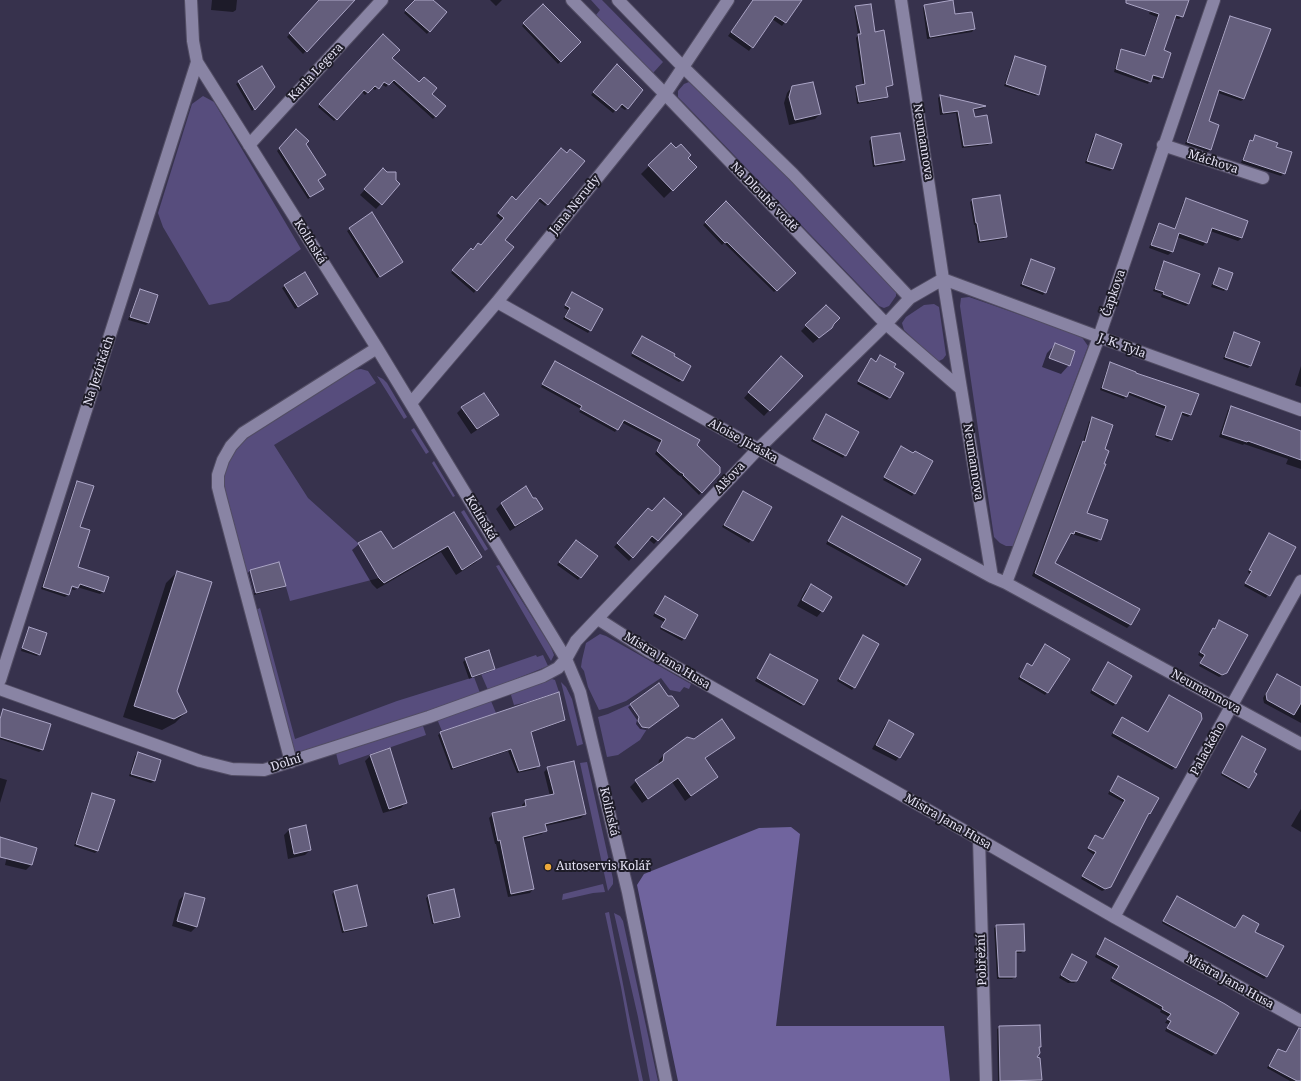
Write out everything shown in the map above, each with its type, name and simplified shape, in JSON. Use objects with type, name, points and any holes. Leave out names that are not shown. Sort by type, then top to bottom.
[{"type":"street","name":"Kolínská","points":[[191,0],[193,35],[197,62],[411,403],[566,659],[580,692],[626,884],[666,1081]]},
{"type":"street","name":"Karla Legera","points":[[249,145],[382,0]]},
{"type":"street","name":"Na Dlouhé vodě","points":[[572,0],[665,94],[886,324],[961,389]]},
{"type":"street","points":[[618,0],[682,66],[793,174],[910,298]]},
{"type":"street","name":"Jana Nerudy","points":[[411,403],[497,302],[665,94],[682,66],[728,0]]},
{"type":"street","name":"Neumannova","points":[[901,0],[943,280],[992,577],[1006,583],[1301,744]]},
{"type":"street","name":"Čapkova","points":[[1006,583],[1099,338],[1163,146],[1214,0]]},
{"type":"street","name":"Na Jezírkách","points":[[0,680],[197,62]]},
{"type":"street","name":"Máchova","points":[[1163,146],[1263,178]]},
{"type":"street","name":"Alšova","points":[[566,659],[576,641],[758,449],[886,324],[910,298],[943,280]]},
{"type":"street","name":"J. K. Tyla","points":[[943,280],[1099,338],[1301,410]]},
{"type":"street","name":"Aloise Jiráska","points":[[497,302],[758,449],[992,577]]},
{"type":"street","points":[[291,762],[221,499],[218,487],[218,475],[223,460],[231,446],[243,433],[377,348]]},
{"type":"street","name":"Palackého","points":[[1114,917],[1301,581]]},
{"type":"street","name":"Mistra Jana Husa","points":[[598,619],[648,651],[1114,917],[1301,1021]]},
{"type":"street","name":"Dolní","points":[[0,689],[200,761],[232,769],[264,770],[429,717],[543,676],[558,668],[566,659]]},
{"type":"street","name":"Pobřežní","points":[[979,839],[986,1081]]},
{"type":"shaded area","points":[[591,0],[602,0],[663,62],[653,73],[596,15],[600,10]]},
{"type":"shaded area","points":[[689,82],[693,83],[787,175],[896,290],[896,296],[889,306],[884,308],[879,306],[678,97],[678,91],[684,84]]},
{"type":"shaded area","points":[[203,96],[214,102],[301,249],[229,301],[209,305],[163,227],[158,213],[192,104]]},
{"type":"shaded area","points":[[969,297],[1081,336],[1088,346],[1013,546],[1006,546],[994,537],[960,306],[961,298]]},
{"type":"shaded area","points":[[934,304],[939,307],[946,355],[939,361],[936,360],[904,330],[902,323],[906,317],[924,305]]},
{"type":"shaded area","points":[[361,369],[368,371],[376,383],[274,445],[308,498],[358,543],[379,578],[290,601],[279,562],[250,570],[256,593],[249,594],[234,523],[227,504],[223,479],[231,457],[237,446],[251,435],[348,371]]},
{"type":"shaded area","points":[[377,376],[387,383],[407,417],[404,419]]},
{"type":"shaded area","points":[[414,428],[429,452],[426,454],[411,430]]},
{"type":"shaded area","points":[[434,461],[455,496],[453,497],[432,463]]},
{"type":"shaded area","points":[[464,510],[488,549],[485,551],[461,512]]},
{"type":"shaded area","points":[[499,565],[550,645],[554,655],[551,661],[496,566]]},
{"type":"shaded area","points":[[260,608],[295,739],[397,701],[474,677],[480,693],[359,733],[323,747],[295,753],[285,721],[265,640],[254,611]]},
{"type":"shaded area","points":[[600,634],[691,684],[689,689],[684,687],[680,692],[670,690],[661,678],[626,701],[599,710],[588,687],[584,671],[581,667],[586,643]]},
{"type":"shaded area","points":[[536,655],[537,657],[543,655],[548,666],[488,690],[481,674]]},
{"type":"shaded area","points":[[546,679],[555,680],[560,695],[555,693],[514,705],[511,695],[512,692]]},
{"type":"shaded area","points":[[561,682],[566,687],[572,699],[583,744],[577,746]]},
{"type":"shaded area","points":[[491,701],[496,713],[442,731],[437,719]]},
{"type":"shaded area","points":[[630,704],[639,717],[638,721],[642,727],[647,729],[640,740],[618,755],[607,757],[598,717]]},
{"type":"shaded area","points":[[422,723],[426,735],[339,765],[336,753]]},
{"type":"shaded area","points":[[587,762],[613,879],[613,884],[608,891],[580,763]]},
{"type":"shaded area","points":[[791,827],[800,834],[776,1026],[944,1026],[950,1081],[678,1081],[637,885],[644,874],[759,828]]},
{"type":"shaded area","points":[[603,884],[605,892],[593,893],[562,900],[563,894]]},
{"type":"shaded area","points":[[609,912],[643,1081],[639,1081],[605,913]]},
{"type":"shaded area","points":[[614,913],[620,916],[623,921],[658,1081],[650,1081],[638,1017]]},
{"type":"building","points":[[319,0],[355,0],[307,52],[289,33]]},
{"type":"building","points":[[415,0],[433,0],[447,12],[430,32],[405,10]]},
{"type":"building","points":[[753,0],[802,0],[786,23],[775,16],[753,48],[731,32]]},
{"type":"building","points":[[953,0],[955,14],[972,12],[975,29],[930,37],[924,5]]},
{"type":"building","points":[[1126,0],[1189,0],[1183,17],[1176,15],[1164,50],[1171,53],[1163,78],[1153,75],[1151,82],[1116,69],[1121,49],[1145,56],[1159,14],[1126,3]]},
{"type":"building","points":[[543,4],[581,42],[561,62],[523,23]]},
{"type":"building","points":[[871,4],[875,32],[884,30],[893,85],[886,87],[888,97],[859,102],[856,86],[865,84],[858,34],[861,34],[855,6]]},
{"type":"building","points":[[1230,16],[1271,29],[1244,99],[1219,90],[1209,121],[1219,125],[1211,150],[1187,142]]},
{"type":"building","points":[[383,34],[400,50],[392,58],[419,82],[424,77],[437,88],[432,94],[446,106],[436,117],[394,80],[389,85],[384,82],[379,89],[375,86],[368,93],[364,90],[337,120],[319,104]]},
{"type":"building","points":[[1015,56],[1046,66],[1039,95],[1006,84]]},
{"type":"building","points":[[617,64],[643,90],[628,109],[622,104],[616,111],[593,92]]},
{"type":"building","points":[[262,66],[275,87],[255,110],[238,81]]},
{"type":"building","points":[[813,82],[821,114],[795,120],[789,97],[792,86]]},
{"type":"building","points":[[940,95],[986,106],[973,109],[975,117],[987,115],[992,143],[964,146],[958,111],[943,113]]},
{"type":"building","points":[[296,129],[309,141],[306,144],[326,175],[318,180],[324,189],[310,197],[279,148]]},
{"type":"building","points":[[900,133],[905,160],[875,165],[871,137]]},
{"type":"building","points":[[1096,134],[1122,144],[1113,169],[1087,161]]},
{"type":"building","points":[[1255,135],[1278,143],[1276,147],[1292,152],[1285,174],[1243,160],[1250,140],[1253,141]]},
{"type":"building","points":[[671,143],[676,148],[681,144],[691,155],[688,158],[697,167],[673,191],[648,165]]},
{"type":"building","points":[[561,148],[567,153],[570,149],[585,161],[548,205],[540,198],[505,240],[514,247],[477,291],[452,270],[471,248],[473,250],[478,243],[481,245],[504,218],[498,213],[512,196],[516,200]]},
{"type":"building","points":[[383,168],[387,172],[396,172],[396,180],[400,184],[382,205],[364,189]]},
{"type":"building","points":[[1000,195],[1007,237],[980,241],[972,199]]},
{"type":"building","points":[[1186,198],[1248,221],[1242,238],[1212,228],[1207,243],[1179,233],[1173,252],[1151,245],[1159,223],[1175,229]]},
{"type":"building","points":[[726,201],[796,273],[777,291],[727,242],[725,243],[705,222]]},
{"type":"building","points":[[372,212],[403,262],[380,277],[349,228]]},
{"type":"building","points":[[1031,259],[1055,268],[1046,293],[1022,284]]},
{"type":"building","points":[[1164,261],[1200,274],[1189,304],[1163,294],[1164,292],[1155,289]]},
{"type":"building","points":[[1219,268],[1233,273],[1227,290],[1213,284]]},
{"type":"building","points":[[305,272],[318,294],[298,307],[284,285]]},
{"type":"building","points":[[140,289],[158,295],[149,323],[130,317]]},
{"type":"building","points":[[572,292],[603,309],[591,331],[565,317],[570,308],[565,305]]},
{"type":"building","points":[[826,305],[840,318],[832,328],[819,338],[805,325]]},
{"type":"building","points":[[1234,332],[1260,342],[1251,366],[1225,357]]},
{"type":"building","points":[[642,336],[675,354],[674,356],[691,366],[683,381],[632,353]]},
{"type":"building","points":[[1055,343],[1075,351],[1070,366],[1049,358]]},
{"type":"building","points":[[880,355],[896,364],[894,367],[904,373],[890,398],[858,381],[871,358],[876,362]]},
{"type":"building","points":[[781,356],[803,376],[770,411],[748,392]]},
{"type":"building","points":[[555,361],[700,440],[697,445],[720,467],[720,473],[702,493],[683,475],[684,474],[657,451],[662,440],[624,420],[618,430],[580,409],[582,406],[542,384]]},
{"type":"building","points":[[1110,362],[1136,373],[1199,394],[1191,415],[1182,412],[1172,440],[1156,435],[1166,406],[1129,392],[1127,397],[1102,388]]},
{"type":"building","points":[[484,393],[499,415],[477,429],[461,407]]},
{"type":"building","points":[[1231,406],[1301,431],[1301,460],[1248,441],[1247,442],[1222,434]]},
{"type":"building","points":[[826,414],[859,432],[846,456],[813,439]]},
{"type":"building","points":[[1092,417],[1113,425],[1105,449],[1109,451],[1104,464],[1106,464],[1087,513],[1108,520],[1101,540],[1075,531],[1074,534],[1071,533],[1055,563],[1140,609],[1131,625],[1035,573],[1083,441],[1085,442]]},
{"type":"building","points":[[901,446],[913,453],[915,451],[933,461],[915,494],[884,477]]},
{"type":"building","points":[[77,481],[94,486],[80,527],[90,530],[78,567],[109,577],[104,592],[80,584],[78,588],[72,586],[69,595],[43,587]]},
{"type":"building","points":[[526,486],[533,498],[536,498],[543,509],[515,526],[501,503]]},
{"type":"building","points":[[743,491],[772,507],[753,541],[724,525]]},
{"type":"building","points":[[664,498],[682,514],[658,541],[652,536],[633,558],[617,543],[648,508],[652,511]]},
{"type":"building","points":[[454,512],[482,557],[462,570],[448,546],[384,583],[379,578],[358,543],[381,531],[393,549]]},
{"type":"building","points":[[842,516],[921,559],[907,585],[828,541]]},
{"type":"building","points":[[1269,533],[1296,547],[1270,596],[1245,583],[1252,571],[1249,570]]},
{"type":"building","points":[[576,540],[598,556],[581,578],[559,562]]},
{"type":"building","points":[[279,562],[286,586],[256,593],[250,570]]},
{"type":"building","points":[[177,571],[212,582],[177,691],[187,712],[174,719],[134,706]]},
{"type":"building","points":[[811,584],[832,597],[823,612],[802,600]]},
{"type":"building","points":[[665,596],[698,615],[685,639],[661,627],[666,619],[655,613]]},
{"type":"building","points":[[1219,620],[1248,635],[1227,673],[1222,675],[1200,663],[1205,655],[1200,652]]},
{"type":"building","points":[[29,627],[47,633],[40,655],[22,648]]},
{"type":"building","points":[[863,635],[879,644],[855,688],[839,679]]},
{"type":"building","points":[[1045,644],[1070,659],[1048,693],[1020,677],[1027,663],[1032,666]]},
{"type":"building","points":[[489,650],[495,669],[472,677],[465,658]]},
{"type":"building","points":[[770,654],[818,680],[804,705],[757,678]]},
{"type":"building","points":[[1108,662],[1132,676],[1116,704],[1092,690]]},
{"type":"building","points":[[1277,674],[1301,687],[1301,703],[1294,715],[1267,700],[1266,694]]},
{"type":"building","points":[[659,683],[668,696],[672,696],[679,706],[649,728],[642,727],[638,721],[639,717],[630,704]]},
{"type":"building","points":[[559,692],[565,720],[531,732],[540,766],[519,771],[511,749],[453,768],[440,732]]},
{"type":"building","points":[[1169,695],[1201,713],[1202,719],[1176,768],[1113,733],[1122,717],[1148,732]]},
{"type":"building","points":[[3,709],[51,724],[43,750],[0,737],[0,719]]},
{"type":"building","points":[[722,719],[735,738],[705,758],[718,777],[691,796],[678,778],[648,799],[635,780],[663,761],[664,754],[687,737],[694,739]]},
{"type":"building","points":[[889,720],[914,734],[900,758],[876,745]]},
{"type":"building","points":[[1242,736],[1266,749],[1254,772],[1257,774],[1249,788],[1222,773]]},
{"type":"building","points":[[390,748],[407,803],[389,809],[370,755]]},
{"type":"building","points":[[138,752],[161,760],[155,781],[131,774]]},
{"type":"building","points":[[574,761],[586,814],[545,824],[547,831],[523,837],[534,889],[511,894],[500,840],[498,841],[492,813],[526,806],[525,800],[554,794],[547,767]]},
{"type":"building","points":[[1118,776],[1159,798],[1150,814],[1149,813],[1111,887],[1105,889],[1082,876],[1096,852],[1088,848],[1095,835],[1103,839],[1125,800],[1110,791]]},
{"type":"building","points":[[92,793],[115,800],[98,851],[76,844]]},
{"type":"building","points":[[306,825],[311,850],[294,854],[289,829]]},
{"type":"building","points":[[0,837],[37,848],[32,865],[0,857]]},
{"type":"building","points":[[357,885],[367,926],[344,931],[334,891]]},
{"type":"building","points":[[454,889],[460,917],[434,923],[428,895]]},
{"type":"building","points":[[185,893],[205,898],[197,927],[177,921]]},
{"type":"building","points":[[1177,896],[1235,928],[1243,915],[1259,924],[1255,932],[1284,946],[1267,977],[1163,921]]},
{"type":"building","points":[[1024,924],[1025,951],[1016,951],[1016,977],[999,977],[996,925]]},
{"type":"building","points":[[1105,938],[1239,1013],[1216,1054],[1167,1028],[1171,1021],[1167,1019],[1171,1014],[1162,1009],[1163,1007],[1112,978],[1119,966],[1097,954]]},
{"type":"building","points":[[1072,954],[1087,962],[1077,981],[1071,981],[1061,975]]},
{"type":"building","points":[[1040,1025],[1041,1047],[1039,1047],[1040,1053],[1037,1057],[1040,1058],[1042,1080],[1000,1081],[999,1026]]},
{"type":"building","points":[[1299,1028],[1301,1028],[1301,1081],[1297,1081],[1269,1066],[1278,1049],[1286,1052]]},
{"type":"place","name":"Autoservis Kolář","points":[[548,867]]}]
